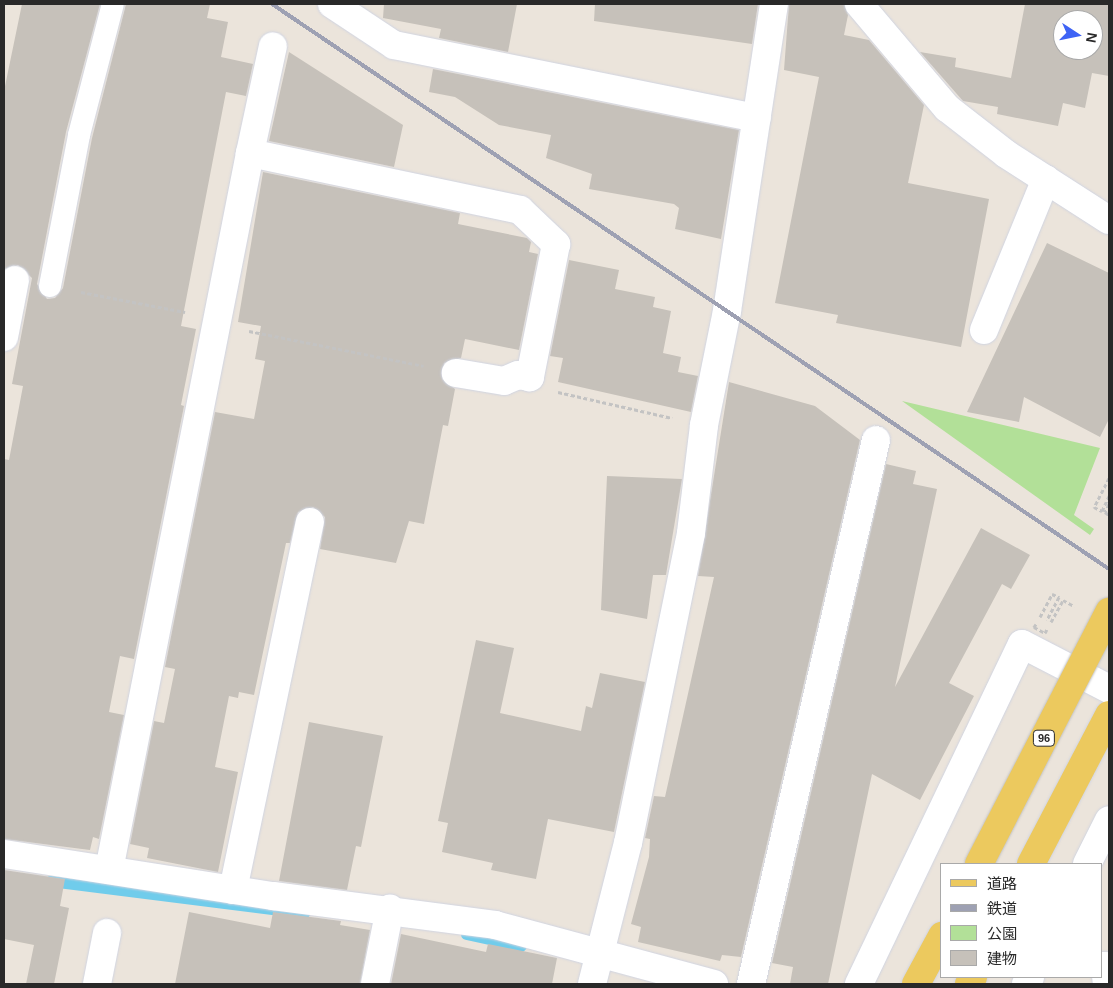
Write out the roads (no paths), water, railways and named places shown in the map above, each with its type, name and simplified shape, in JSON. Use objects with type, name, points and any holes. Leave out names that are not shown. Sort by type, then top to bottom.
[{"type":"main road","name":"96","points":[[980,863],[1109,612]]},
{"type":"main road","points":[[1033,863],[1109,715]]},
{"type":"main road","points":[[921,976],[940,940]]},
{"type":"street","points":[[332,4],[394,46],[757,118]]},
{"type":"street","points":[[592,984],[598,953],[628,842],[691,533],[704,426],[757,118],[774,4]]},
{"type":"street","points":[[859,4],[947,108],[1046,179],[1109,220]]},
{"type":"street","points":[[109,870],[250,153],[273,46]]},
{"type":"street","points":[[250,153],[520,210],[556,244],[530,377],[518,375],[504,382],[456,373]]},
{"type":"street","points":[[984,330],[1046,179]]},
{"type":"street","points":[[4,337],[14,280]]},
{"type":"street","points":[[750,984],[876,440]]},
{"type":"street","points":[[233,890],[310,522]]},
{"type":"street","points":[[859,984],[1022,644],[1109,689]]},
{"type":"street","points":[[1088,863],[1109,820]]},
{"type":"street","points":[[4,854],[389,917],[495,925],[714,984]]},
{"type":"street","points":[[376,984],[389,917]]},
{"type":"street","points":[[97,984],[107,933]]},
{"type":"street","points":[[1103,966],[1105,966],[1107,984]]},
{"type":"lane","points":[[50,286],[79,135],[113,4]]},
{"type":"waterway","points":[[50,881],[304,913]]},
{"type":"waterway","points":[[466,934],[521,946]]},
{"type":"railway","points":[[272,4],[1109,569]]}]
